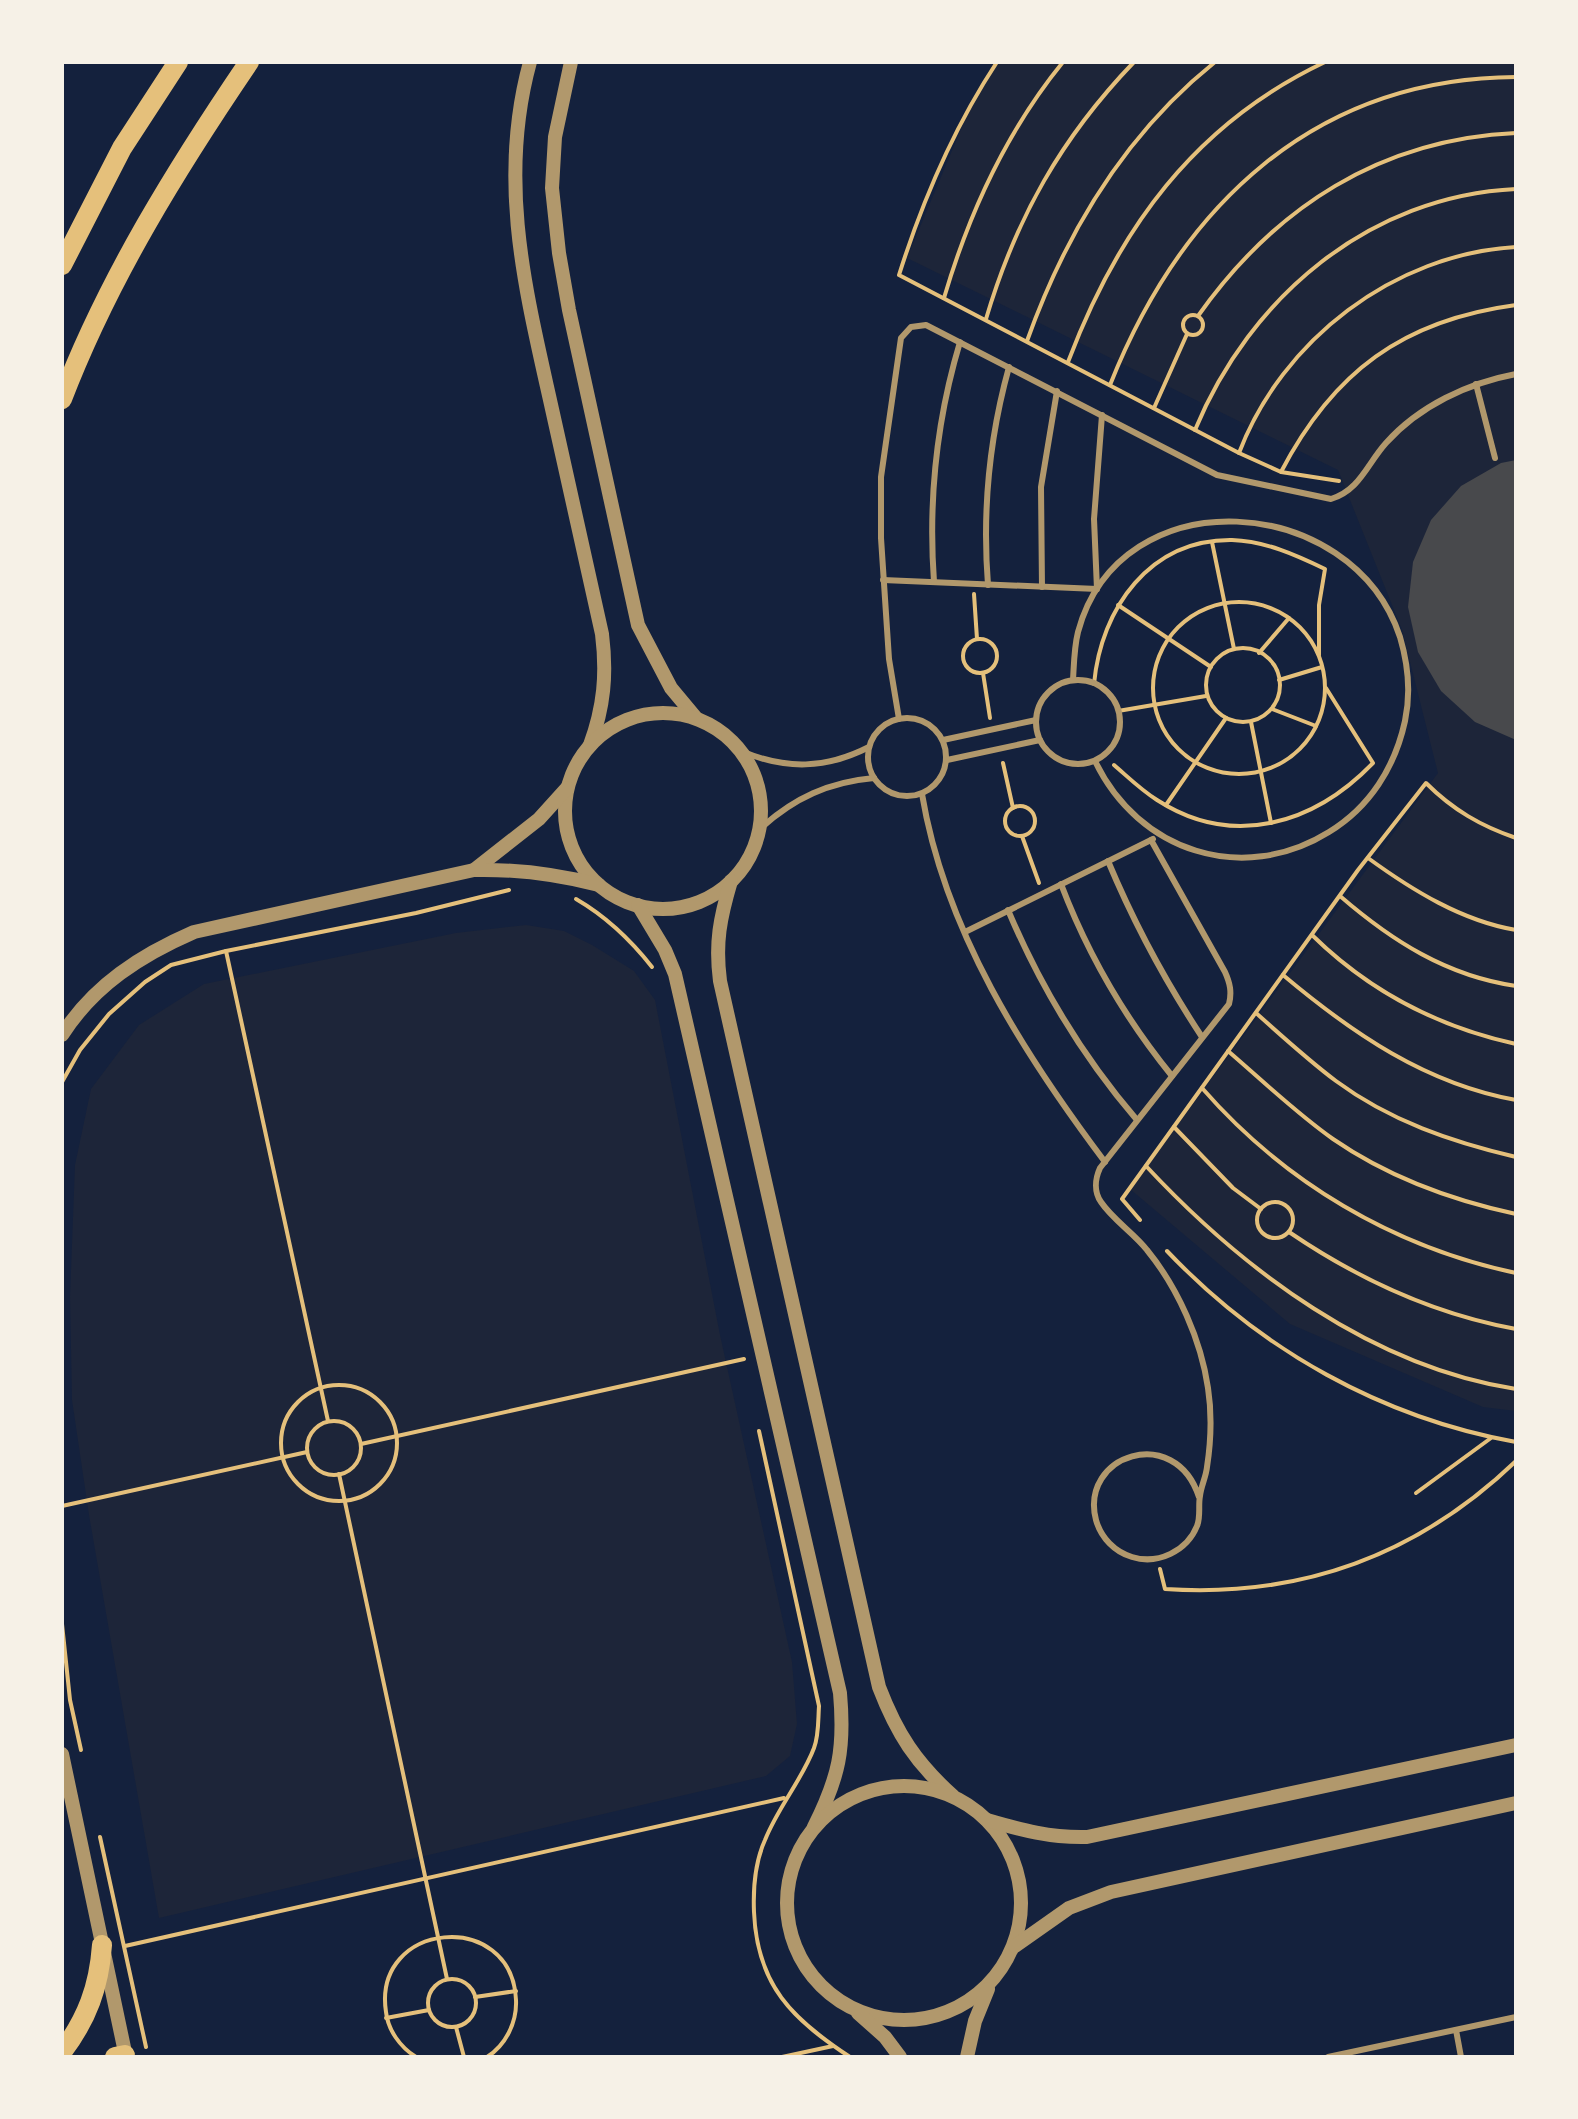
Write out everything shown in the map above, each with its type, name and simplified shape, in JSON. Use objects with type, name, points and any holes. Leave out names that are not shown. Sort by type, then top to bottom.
[{"type":"highway","points":[[62,265],[69,240],[122,148],[178,62]]},
{"type":"highway","points":[[62,399],[87,339],[133,247],[249,62]]},
{"type":"highway","points":[[62,2052],[92,2003],[100,1975],[102,1945]]},
{"type":"street","points":[[530,62],[516,138],[514,196],[531,314],[604,648],[605,691],[590,745]]},
{"type":"street","points":[[571,62],[555,137],[552,188],[569,310],[638,625],[671,688],[696,718]]},
{"type":"street","points":[[668,712],[696,718],[721,732],[741,751],[755,776],[761,804],[761,828],[749,859],[731,881],[711,896],[688,906],[663,909],[638,905],[617,897],[599,885],[577,857],[565,824],[567,788],[575,765],[590,745],[612,726],[638,715],[668,712]]},
{"type":"street","points":[[474,870],[539,819],[567,788]]},
{"type":"street","points":[[62,1035],[89,1000],[120,972],[155,949],[194,932],[474,870],[558,874],[599,885]]},
{"type":"street","points":[[731,881],[720,916],[716,950],[720,981],[879,1687],[891,1719],[907,1748],[953,1796],[987,1820],[1008,1847],[1020,1879],[1022,1913],[1015,1946],[989,1986],[960,2007],[926,2019],[890,2020],[855,2010]]},
{"type":"street","points":[[638,905],[665,950],[675,974],[840,1693],[843,1727],[840,1762],[830,1796],[798,1853],[788,1882],[787,1913],[794,1943],[808,1970],[829,1993],[855,2010],[885,2037],[900,2057]]},
{"type":"street","points":[[987,1820],[1034,1834],[1061,1838],[1087,1837],[1516,1745]]},
{"type":"street","points":[[62,1754],[122,2056]]},
{"type":"street","points":[[814,1827],[837,1806],[864,1792],[894,1786],[924,1787],[953,1796]]},
{"type":"street","points":[[1015,1946],[1069,1908],[1111,1892],[1516,1803]]},
{"type":"street","points":[[967,2057],[975,2021],[989,1986]]},
{"type":"lane","points":[[899,719],[889,659],[883,580],[881,477],[901,338],[911,327],[926,325],[1230,480],[1331,499],[1349,492],[1394,434],[1431,406],[1476,384],[1516,374]]},
{"type":"lane","points":[[934,582],[930,512],[933,466],[942,409],[960,342]]},
{"type":"lane","points":[[988,585],[985,547],[987,474],[1009,367]]},
{"type":"lane","points":[[1476,384],[1495,458]]},
{"type":"lane","points":[[1042,587],[1041,487],[1057,391]]},
{"type":"lane","points":[[1097,589],[1094,496],[1102,415]]},
{"type":"lane","points":[[1073,680],[1078,633],[1097,589],[1137,549],[1186,526],[1208,522],[1272,525],[1321,543],[1363,575],[1388,610],[1404,650],[1409,692],[1396,754],[1375,791],[1345,821],[1308,843],[1249,857],[1193,851],[1159,836],[1121,804],[1095,761]]},
{"type":"lane","points":[[883,580],[1097,589]]},
{"type":"lane","points":[[1073,680],[1094,684],[1111,697],[1118,711],[1120,728],[1117,739],[1104,756],[1095,761],[1073,765],[1063,762],[1053,756],[1040,740],[1037,710],[1047,693],[1063,683],[1073,680]]},
{"type":"lane","points":[[909,718],[929,724],[943,740],[947,760],[942,777],[922,794],[901,796],[890,793],[869,769],[869,747],[880,729],[899,719],[909,718]]},
{"type":"lane","points":[[943,740],[1036,720]]},
{"type":"lane","points":[[947,760],[1040,740]]},
{"type":"lane","points":[[741,751],[760,759],[798,766],[837,761],[869,747]]},
{"type":"lane","points":[[761,828],[807,795],[843,782],[874,778]]},
{"type":"lane","points":[[922,794],[937,864],[965,932],[1027,1050],[1105,1162]]},
{"type":"lane","points":[[965,932],[1159,836]]},
{"type":"lane","points":[[1151,840],[1230,984],[1229,1004],[1105,1162],[1096,1178],[1097,1195],[1101,1203],[1149,1252],[1188,1321],[1208,1387],[1210,1428],[1207,1469],[1199,1497],[1198,1524],[1191,1537],[1171,1555],[1143,1560],[1117,1551],[1099,1530],[1094,1503],[1103,1477],[1112,1466],[1124,1459],[1151,1454],[1177,1463],[1195,1484],[1199,1497]]},
{"type":"lane","points":[[1108,861],[1141,934],[1202,1037]]},
{"type":"lane","points":[[1061,884],[1074,919],[1107,986],[1172,1076]]},
{"type":"lane","points":[[1008,910],[1024,948],[1063,1021],[1085,1056],[1137,1120]]},
{"type":"lane","points":[[1328,2057],[1516,2017]]},
{"type":"lane","points":[[1456,2030],[1461,2057]]},
{"type":"path","points":[[997,62],[936,172],[916,220],[899,275],[1239,453],[1281,472],[1340,481],[1349,492]]},
{"type":"path","points":[[944,298],[964,237],[997,163],[1033,101],[1063,62]]},
{"type":"path","points":[[986,319],[1012,244],[1052,164],[1095,105],[1134,62]]},
{"type":"path","points":[[1027,341],[1054,271],[1096,192],[1139,135],[1181,91],[1215,62]]},
{"type":"path","points":[[1068,362],[1083,323],[1117,255],[1174,174],[1243,109],[1299,74],[1325,62]]},
{"type":"path","points":[[1110,385],[1152,296],[1186,243],[1225,199],[1273,157],[1321,125],[1395,94],[1450,82],[1516,77]]},
{"type":"path","points":[[1198,316],[1217,289],[1261,241],[1338,184],[1367,168],[1421,147],[1469,137],[1516,133]]},
{"type":"path","points":[[1195,430],[1212,391],[1244,340],[1286,292],[1333,252],[1409,211],[1470,194],[1516,189]]},
{"type":"path","points":[[1239,453],[1262,402],[1278,380],[1319,335],[1345,313],[1387,285],[1432,264],[1479,251],[1516,247]]},
{"type":"path","points":[[1281,472],[1311,419],[1366,362],[1412,335],[1437,325],[1464,315],[1516,305]]},
{"type":"path","points":[[1187,334],[1200,333],[1203,324],[1198,316]]},
{"type":"path","points":[[1187,334],[1182,326],[1185,318],[1198,316]]},
{"type":"path","points":[[1154,408],[1187,334]]},
{"type":"path","points":[[1094,684],[1100,644],[1118,605],[1147,571],[1166,558],[1185,547],[1212,542],[1232,540],[1254,543],[1299,556],[1325,569],[1319,605],[1319,657]]},
{"type":"path","points":[[1212,542],[1234,649]]},
{"type":"path","points":[[973,584],[977,639]]},
{"type":"path","points":[[1225,603],[1259,605],[1289,618],[1301,629],[1322,667],[1324,703],[1316,726],[1290,758],[1261,772],[1228,774],[1195,763],[1172,742],[1154,705],[1156,664],[1168,639],[1195,614],[1225,603]]},
{"type":"path","points":[[1118,605],[1211,667]]},
{"type":"path","points":[[1259,653],[1289,618]]},
{"type":"path","points":[[977,639],[991,642],[998,654],[995,667],[983,673],[970,670],[963,659],[966,646],[977,639]]},
{"type":"path","points":[[1243,648],[1259,653],[1272,664],[1279,680],[1277,700],[1272,709],[1251,722],[1226,718],[1211,705],[1207,696],[1205,686],[1211,667],[1217,659],[1234,649],[1243,648]]},
{"type":"path","points":[[1279,680],[1322,667]]},
{"type":"path","points":[[983,673],[992,730]]},
{"type":"path","points":[[1104,756],[1139,787],[1166,805],[1197,818],[1240,825],[1271,823],[1302,815],[1321,806],[1355,781],[1373,763],[1325,686]]},
{"type":"path","points":[[1118,711],[1207,696]]},
{"type":"path","points":[[1272,709],[1316,726]]},
{"type":"path","points":[[1166,805],[1226,718]]},
{"type":"path","points":[[1251,722],[1271,823]]},
{"type":"path","points":[[1000,748],[1013,808]]},
{"type":"path","points":[[1142,1223],[1122,1199],[1340,896],[1426,783],[1474,821],[1516,838]]},
{"type":"path","points":[[1024,806],[1034,813],[1036,819],[1032,830],[1022,836],[1011,833],[1007,828],[1006,817],[1013,808],[1024,806]]},
{"type":"path","points":[[1022,836],[1043,893]]},
{"type":"path","points":[[1368,858],[1440,904],[1516,930]]},
{"type":"path","points":[[62,1082],[80,1050],[109,1014],[145,982],[171,965],[416,913],[516,888]]},
{"type":"path","points":[[568,895],[608,919],[632,942],[658,980]]},
{"type":"path","points":[[1340,896],[1383,931],[1437,963],[1465,976],[1516,986]]},
{"type":"path","points":[[1312,935],[1353,973],[1401,1003],[1476,1034],[1516,1044]]},
{"type":"path","points":[[226,951],[328,1421]]},
{"type":"path","points":[[1283,975],[1330,1013],[1403,1060],[1447,1081],[1516,1100]]},
{"type":"path","points":[[1256,1013],[1336,1081],[1364,1099],[1438,1136],[1516,1157]]},
{"type":"path","points":[[1228,1051],[1311,1122],[1365,1159],[1427,1189],[1516,1214]]},
{"type":"path","points":[[1202,1088],[1272,1158],[1333,1201],[1369,1221],[1429,1247],[1516,1273]]},
{"type":"path","points":[[1174,1127],[1233,1188],[1261,1209]]},
{"type":"path","points":[[1146,1166],[1239,1255],[1323,1313],[1434,1368],[1516,1389]]},
{"type":"path","points":[[1278,1202],[1289,1208],[1293,1220],[1289,1232],[1278,1238],[1266,1236],[1258,1227],[1261,1209],[1278,1202]]},
{"type":"path","points":[[1289,1232],[1348,1269],[1405,1296],[1456,1315],[1516,1329]]},
{"type":"path","points":[[1163,1246],[1216,1298],[1249,1325],[1348,1387],[1404,1412],[1491,1438],[1516,1442]]},
{"type":"path","points":[[361,1444],[744,1359]]},
{"type":"path","points":[[337,1385],[364,1391],[386,1409],[397,1435],[394,1463],[389,1475],[369,1493],[344,1501],[321,1498],[300,1486],[283,1458],[281,1444],[286,1419],[301,1400],[321,1388],[337,1385]]},
{"type":"path","points":[[328,1421],[347,1423],[356,1432],[361,1444],[358,1461],[350,1470],[339,1474],[318,1470],[307,1452],[310,1435],[328,1421]]},
{"type":"path","points":[[757,1421],[819,1706],[814,1748],[784,1798],[764,1841],[757,1866],[754,1892],[757,1948],[766,1973],[796,2016],[850,2057]]},
{"type":"path","points":[[1416,1493],[1491,1438]]},
{"type":"path","points":[[62,1506],[307,1452]]},
{"type":"path","points":[[1157,1559],[1165,1589],[1252,1589],[1337,1572],[1365,1562],[1421,1533],[1478,1495],[1516,1461]]},
{"type":"path","points":[[339,1474],[447,1979]]},
{"type":"path","points":[[62,1624],[70,1700],[83,1762]]},
{"type":"path","points":[[125,1946],[784,1798]]},
{"type":"path","points":[[97,1823],[148,2057]]},
{"type":"path","points":[[416,2057],[400,2044],[386,2018],[386,1991],[395,1966],[413,1947],[438,1937],[468,1938],[494,1952],[511,1976],[516,1991],[515,2019],[502,2044],[487,2057]]},
{"type":"path","points":[[447,1979],[458,1979],[467,1984],[475,1997],[472,2016],[456,2027],[441,2025],[433,2019],[429,2010],[428,1998],[433,1988],[447,1979]]},
{"type":"path","points":[[475,1997],[516,1991]]},
{"type":"path","points":[[386,2018],[429,2010]]},
{"type":"path","points":[[456,2027],[464,2057]]},
{"type":"path","points":[[782,2057],[833,2046]]},
{"type":"shaded area","points":[[999,62],[1516,62],[1516,1411],[1483,1407],[1290,1324],[1130,1189],[1438,773],[1402,630],[1338,470],[907,258],[977,91]]},
{"type":"shaded area","points":[[526,925],[564,931],[592,945],[634,971],[655,1000],[720,1335],[792,1662],[797,1724],[790,1756],[766,1776],[159,1918],[72,1400],[70,1297],[75,1165],[91,1089],[139,1025],[204,984],[456,933]]},
{"type":"building","points":[[1516,460],[1516,740],[1475,722],[1441,691],[1418,652],[1408,607],[1413,562],[1431,520],[1461,486],[1501,463]]}]
